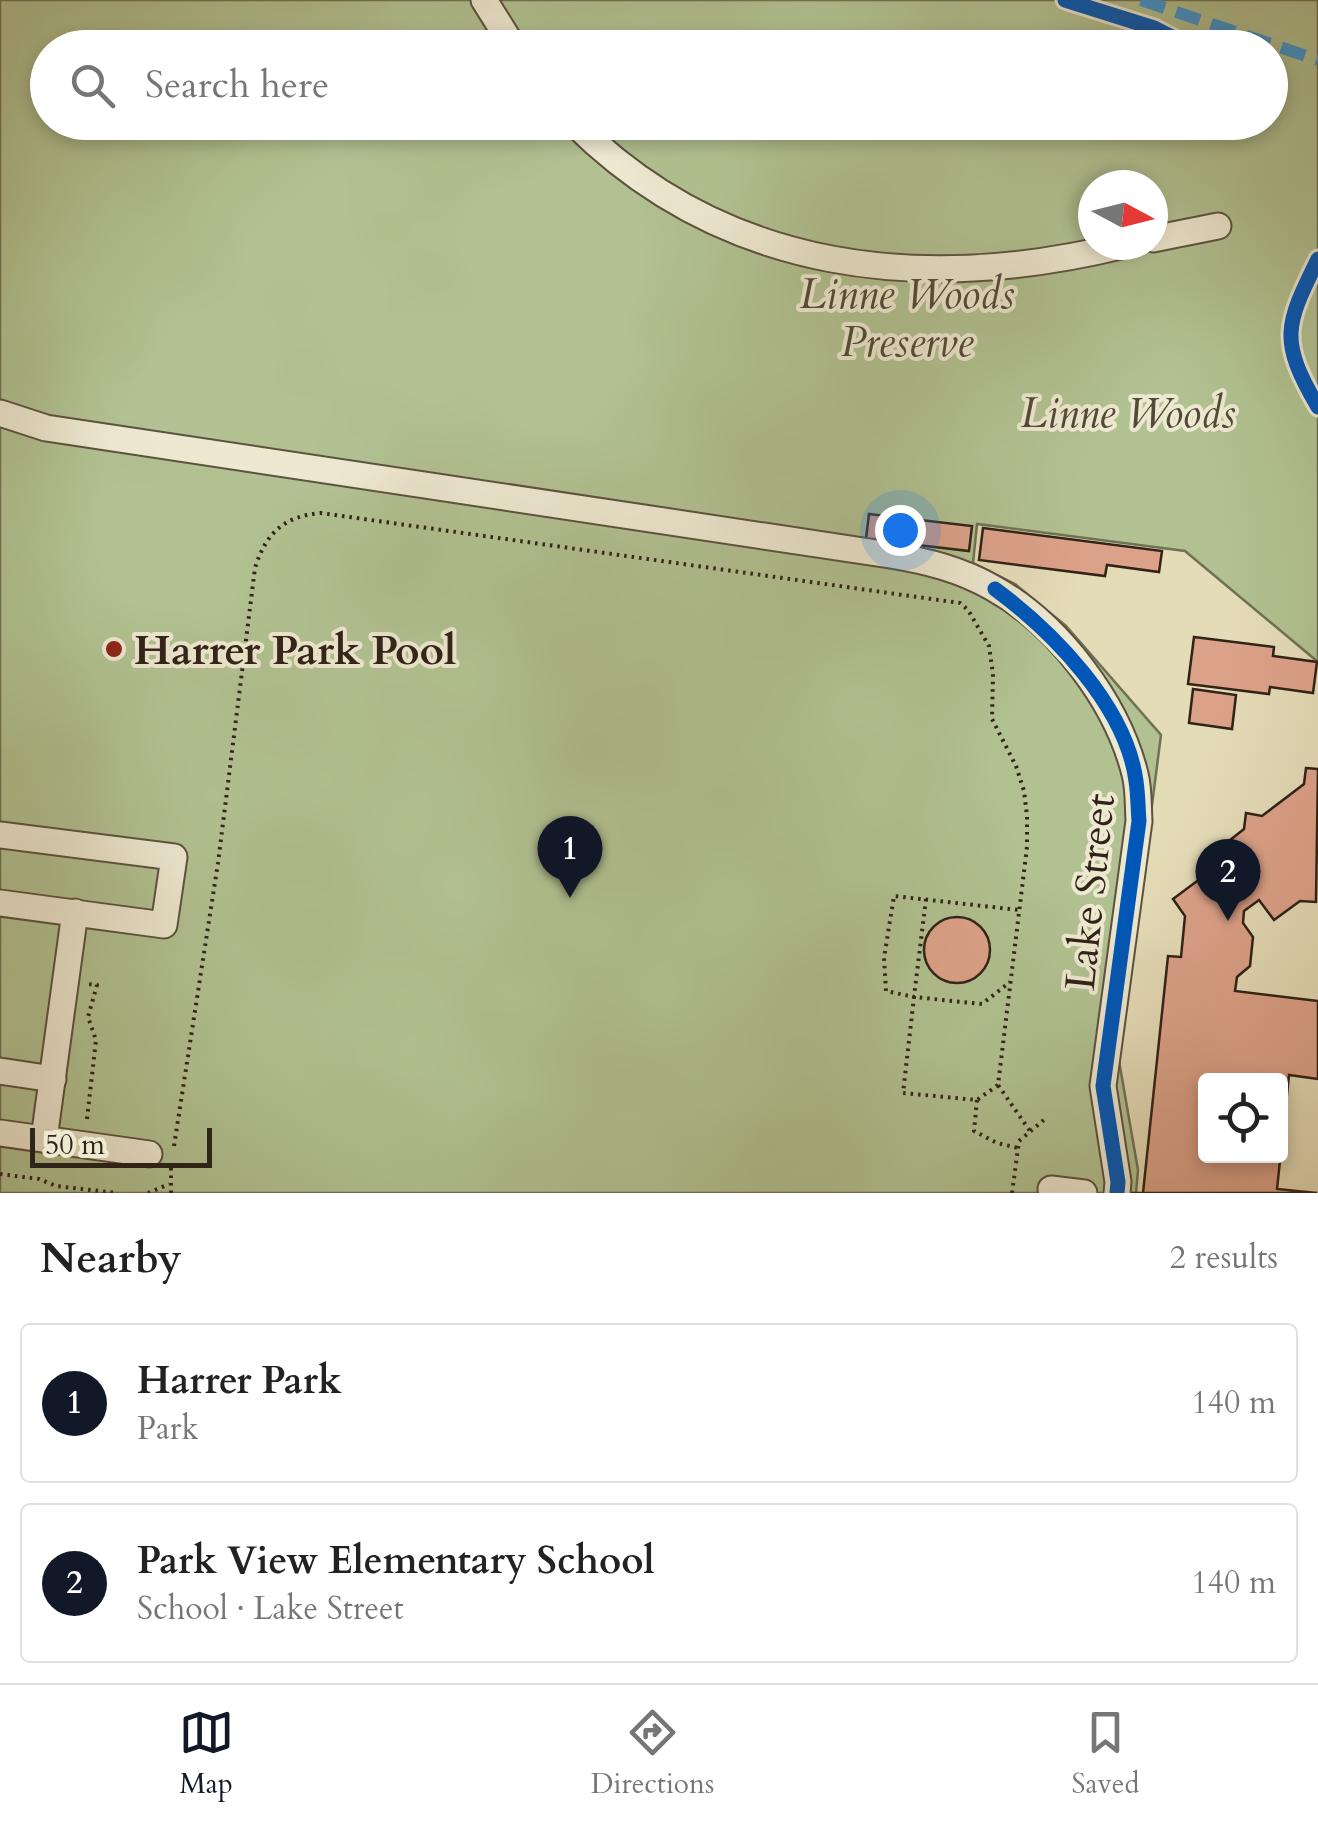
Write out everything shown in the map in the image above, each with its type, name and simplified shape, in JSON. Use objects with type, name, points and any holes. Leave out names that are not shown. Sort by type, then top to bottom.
[{"type":"street","points":[[484,0],[503,30]]},
{"type":"street","points":[[592,140],[666,198],[743,232],[828,259],[903,270],[990,269],[1078,255]]},
{"type":"street","points":[[1168,236],[1218,226]]},
{"type":"street","name":"Lake Street","points":[[0,413],[46,428],[890,555],[934,563],[995,589],[1047,631],[1085,673],[1126,746],[1136,778],[1139,820],[1103,1086],[1118,1182],[1116,1193]]},
{"type":"street","points":[[0,835],[174,857],[164,925],[0,902]]},
{"type":"street","points":[[44,1139],[76,912]]},
{"type":"street","points":[[0,1071],[52,1078]]},
{"type":"street","points":[[0,1133],[161,1154]]},
{"type":"street","points":[[1051,1189],[1084,1193]]},
{"type":"path","points":[[171,1193],[161,1154],[174,1145],[218,862],[255,568],[272,531],[300,515],[321,513],[960,603],[989,646],[994,674],[992,719],[1024,791],[1027,847],[998,1085],[1030,1131]]},
{"type":"path","points":[[1010,981],[982,1004],[914,997],[886,991],[884,958],[894,896],[1019,910]]},
{"type":"path","points":[[926,899],[904,1093],[977,1100],[998,1085]]},
{"type":"path","points":[[66,981],[96,985],[88,1017],[96,1040],[86,1134]]},
{"type":"path","points":[[977,1100],[974,1131],[1018,1148]]},
{"type":"path","points":[[1012,1193],[1018,1141],[1046,1118]]},
{"type":"path","points":[[0,1174],[117,1193]]},
{"type":"path","points":[[148,1193],[169,1184]]},
{"type":"green space","points":[[0,0],[1318,0],[1318,662],[1185,551],[977,524],[973,563],[1015,584],[1066,626],[1161,735],[1119,1061],[1138,1170],[1136,1193],[0,1193]]},
{"type":"building","points":[[869,514],[972,526],[969,551],[866,539]]},
{"type":"building","points":[[983,528],[1162,551],[1159,572],[1107,565],[1105,576],[979,560]]},
{"type":"building","points":[[1194,637],[1274,647],[1273,656],[1317,662],[1313,693],[1270,687],[1269,694],[1188,684]]},
{"type":"building","points":[[1193,689],[1236,695],[1232,729],[1189,723]]},
{"type":"building","points":[[1306,768],[1318,769],[1316,902],[1300,901],[1274,920],[1259,900],[1244,911],[1243,923],[1253,937],[1250,966],[1237,977],[1235,991],[1318,1001],[1318,1079],[1289,1075],[1288,1084],[1288,1073],[1198,1073],[1198,1163],[1280,1163],[1277,1189],[1317,1193],[1143,1193],[1168,956],[1181,957],[1185,916],[1173,899],[1228,858],[1220,848],[1244,829],[1246,813],[1262,816],[1304,784]]},
{"type":"building","points":[[957,917],[981,926],[990,950],[981,974],[957,983],[933,974],[924,950],[933,926]]},
{"type":"marked path","points":[[1141,0],[1230,30]]},
{"type":"marked path","points":[[1288,50],[1318,60]]},
{"type":"cycle path","points":[[1065,0],[1158,30]]},
{"type":"cycle path","points":[[1318,259],[1299,301],[1291,333],[1297,365],[1318,407]]},
{"type":"cycle path","points":[[995,589],[1040,627],[1084,673],[1118,725],[1136,781],[1139,821],[1103,1086],[1117,1193]]},
{"type":"place","name":"Harrer Park Pool","points":[[114,649]]},
{"type":"place","name":"Harrer Park","points":[[570,898]]},
{"type":"place","name":"Park View Elementary School","points":[[1228,921]]},
{"type":"park label","name":"Linne Woods Preserve","points":[[907,317]]},
{"type":"park label","name":"Linne Woods","points":[[1128,412]]}]
